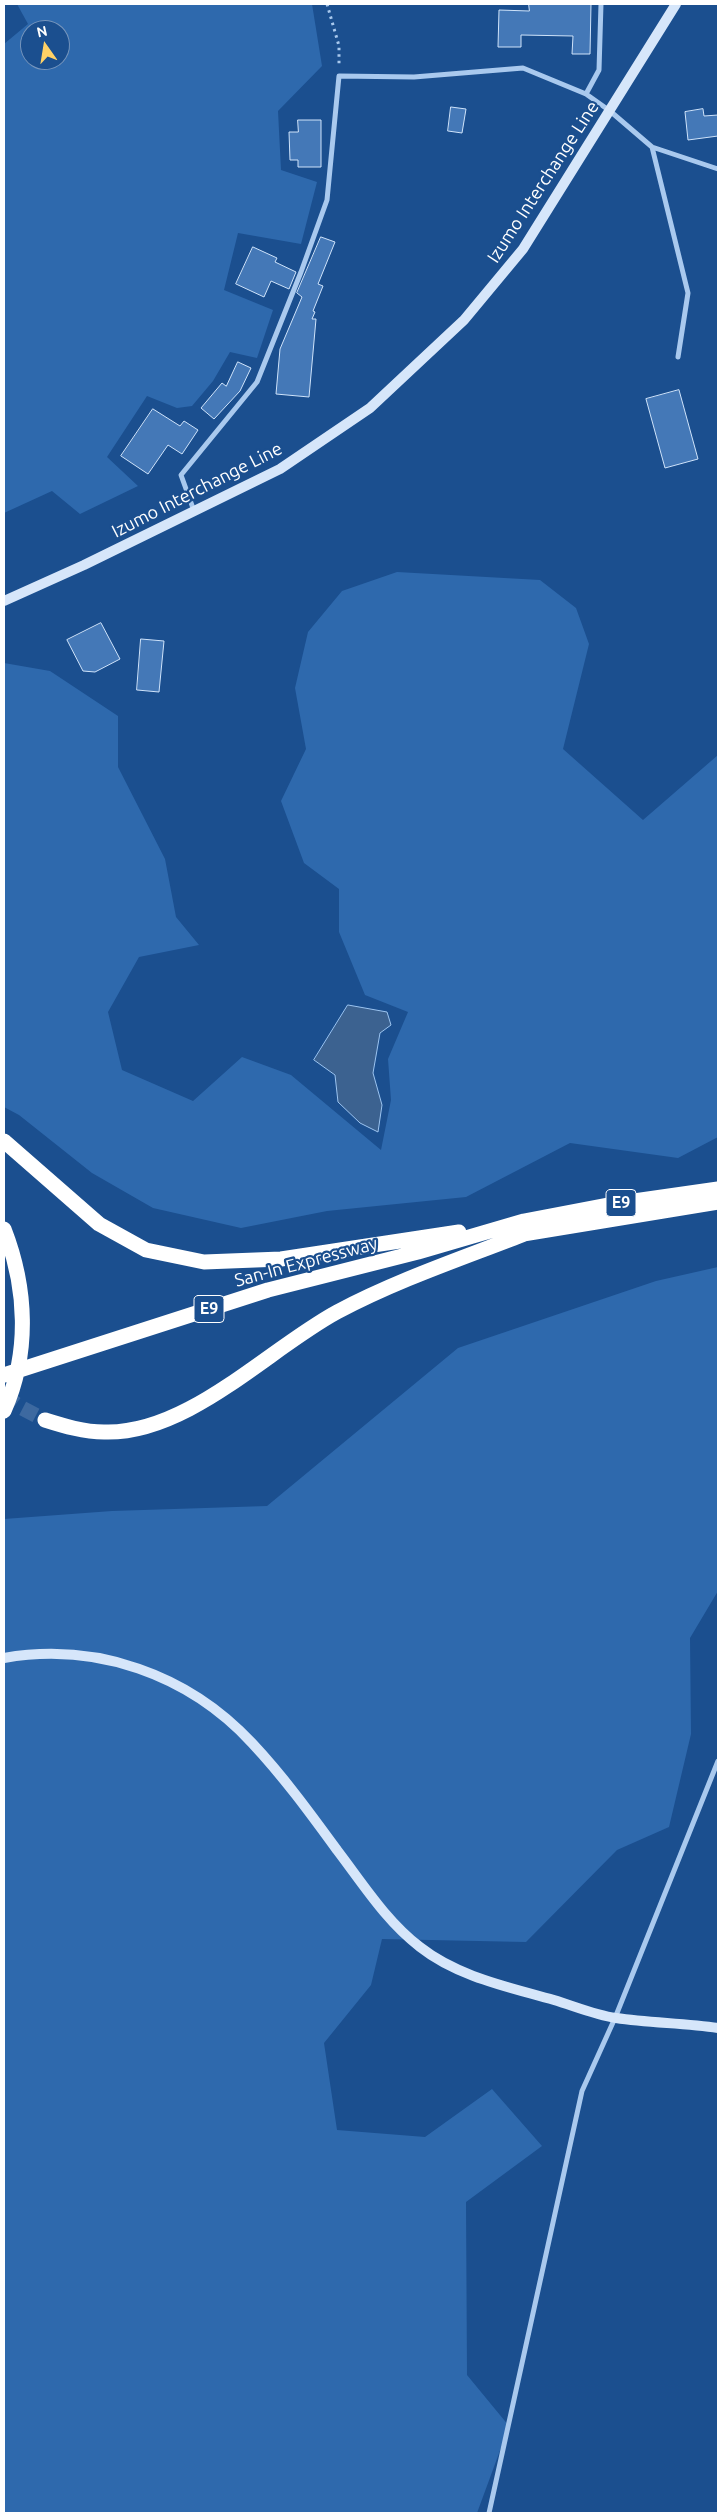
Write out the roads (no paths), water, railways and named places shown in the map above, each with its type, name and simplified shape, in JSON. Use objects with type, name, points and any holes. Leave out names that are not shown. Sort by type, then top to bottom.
[{"type":"highway","points":[[4,1140],[99,1224],[146,1250],[204,1262],[281,1259],[525,1227]]},
{"type":"highway","name":"San-In Expressway","points":[[4,1376],[268,1290],[613,1204],[718,1189]]},
{"type":"highway","name":"San-In Expressway","points":[[525,1227],[718,1202]]},
{"type":"highway","points":[[45,1420],[72,1428],[104,1432],[132,1430],[160,1422],[205,1400],[304,1332],[376,1292],[525,1227]]},
{"type":"highway","points":[[4,1230],[15,1262],[22,1294],[23,1329],[20,1360],[10,1397],[4,1411]]},
{"type":"main road","name":"Izumo Interchange Line","points":[[4,601],[84,565],[280,469],[370,408],[464,320],[523,249],[676,4]]},
{"type":"main road","points":[[4,1658],[34,1653],[84,1655],[137,1667],[179,1685],[250,1741],[282,1776],[391,1922],[420,1948],[451,1966],[481,1978],[615,2018],[714,2027]]},
{"type":"street","points":[[586,94],[599,70],[601,4]]},
{"type":"street","points":[[194,512],[182,475],[257,382],[327,200],[339,76],[414,77],[523,68],[586,94],[610,111],[652,147],[718,169]]},
{"type":"street","points":[[652,147],[688,294],[678,357]]},
{"type":"street","points":[[490,2513],[582,2091],[615,2018],[718,1761]]},
{"type":"tunnel","points":[[4,1395],[20,1407],[45,1420]]}]
